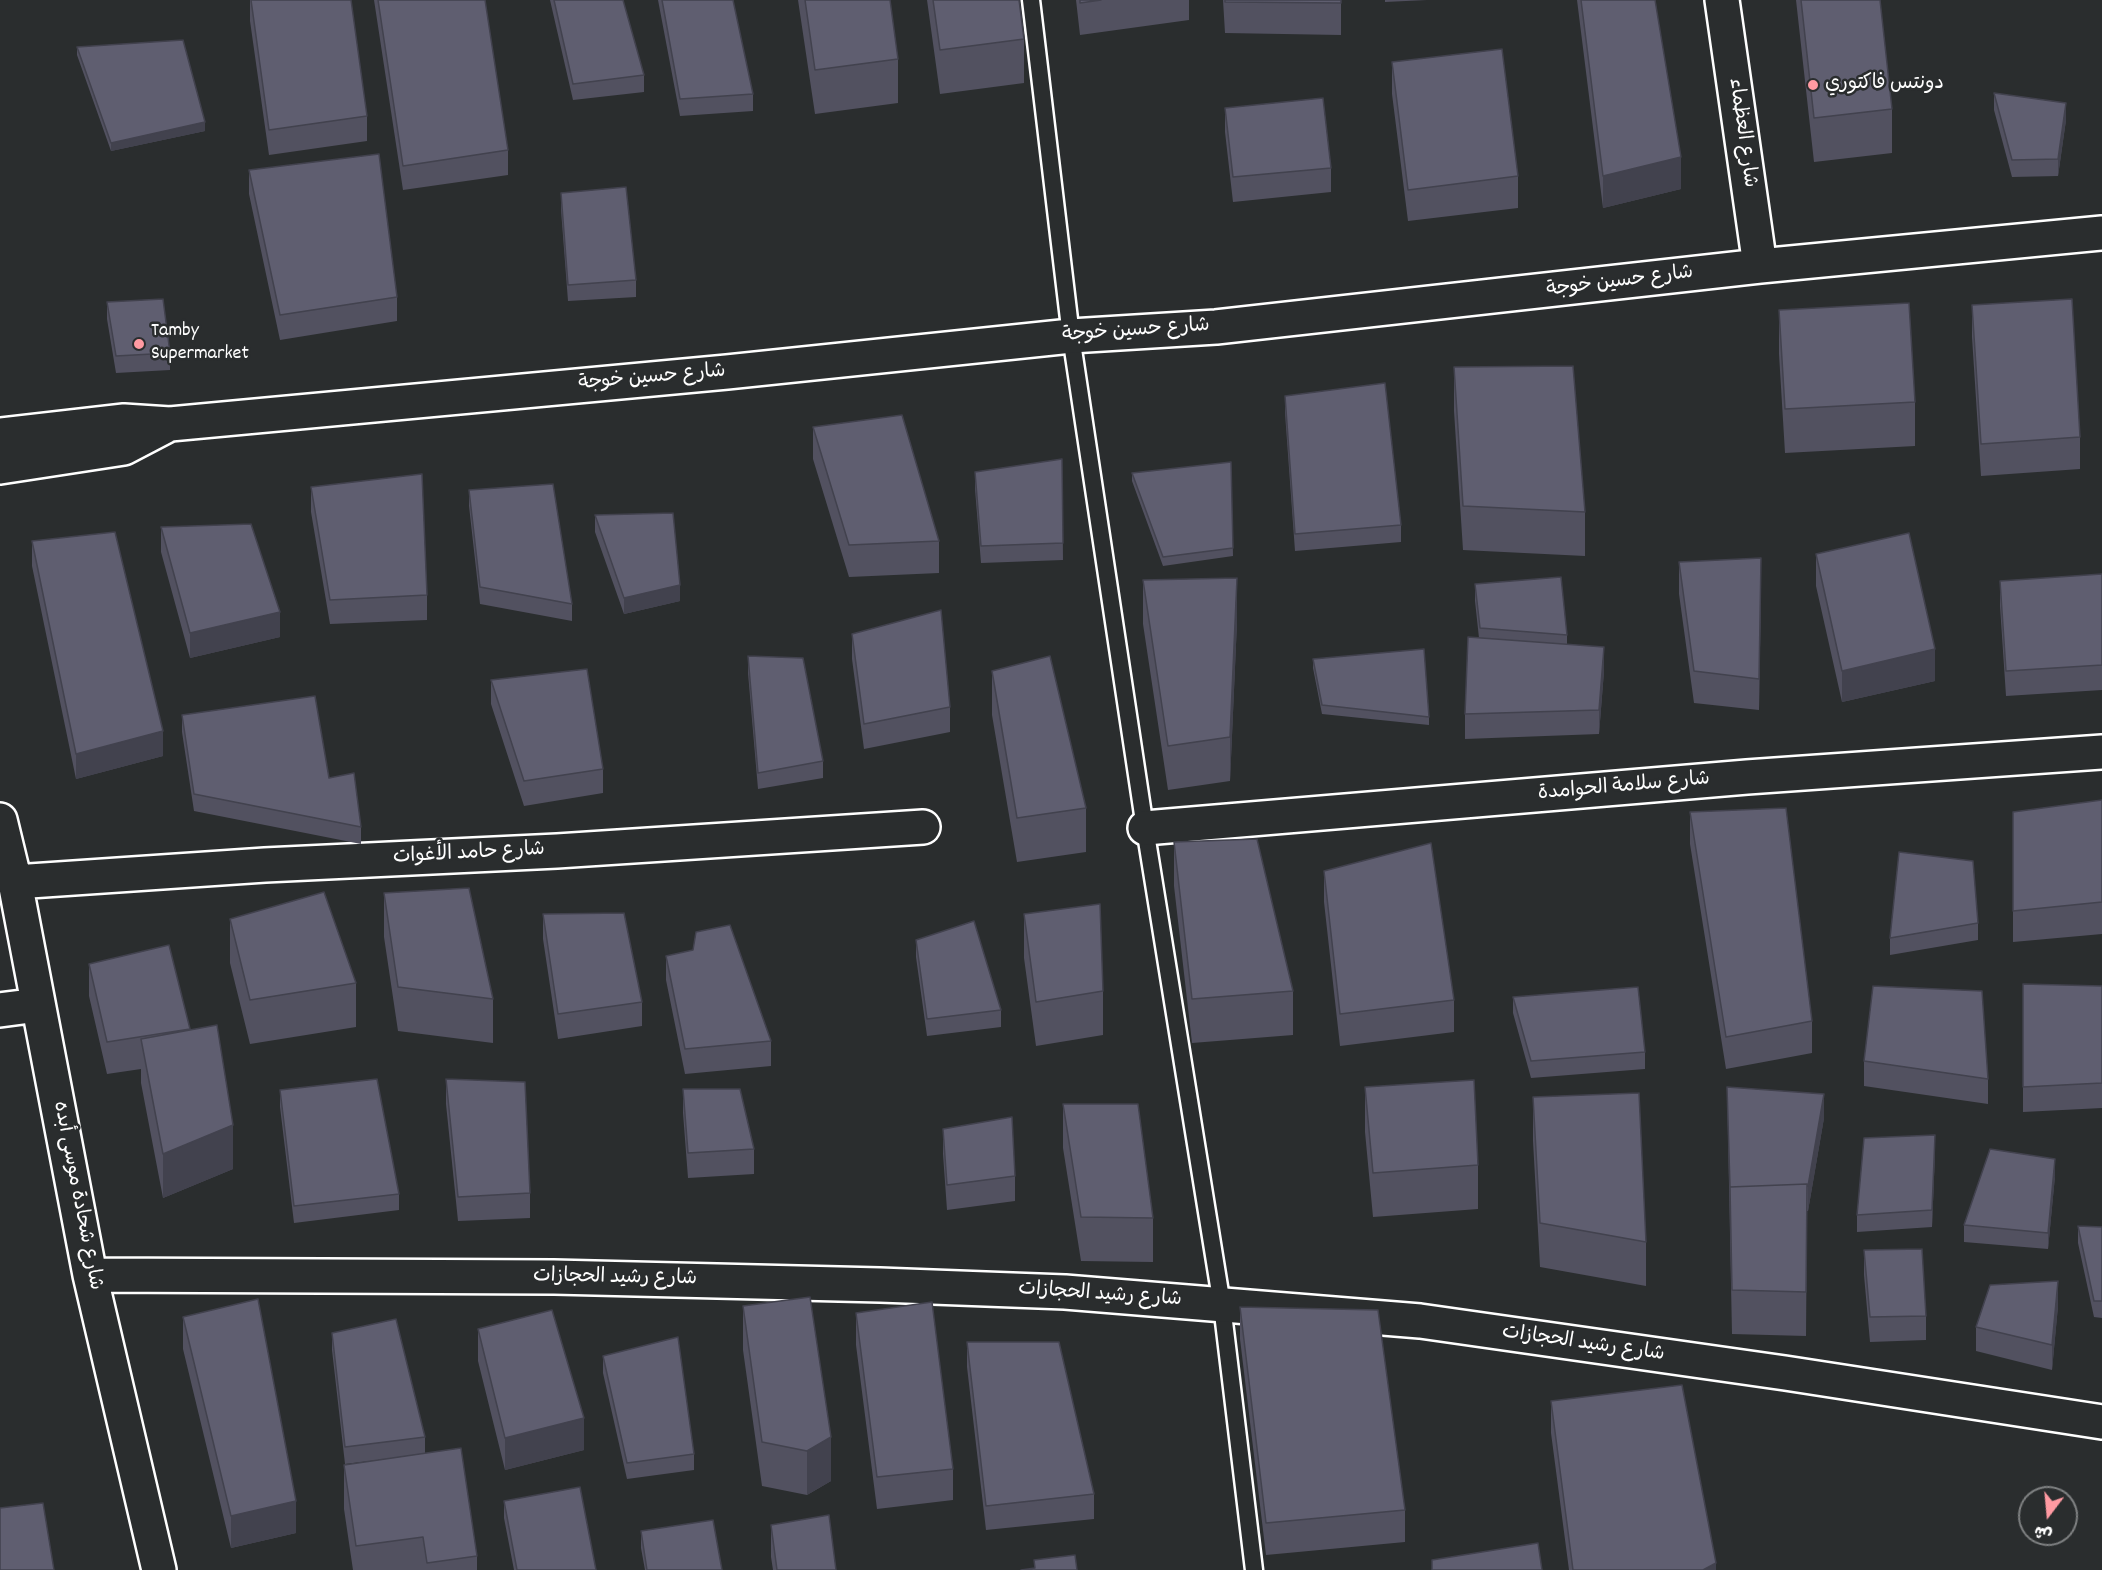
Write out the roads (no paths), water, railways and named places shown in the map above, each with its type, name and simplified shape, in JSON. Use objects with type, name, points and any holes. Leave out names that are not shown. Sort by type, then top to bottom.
[{"type":"street","name":"شارع العظماء","points":[[1722,0],[1760,266]]},
{"type":"street","name":"شارع حسين خوجة","points":[[0,435],[124,422],[170,424],[715,374],[1071,336],[1216,327],[1760,266],[2102,233]]},
{"type":"street","name":"شارع حسين خوجة","points":[[0,467],[124,448],[170,424]]},
{"type":"street","name":"شارع سلامة الحوامدة","points":[[1145,828],[1747,777],[2102,752]]},
{"type":"street","name":"شارع شحادة موسى أبده","points":[[0,820],[15,882],[90,1275],[159,1570]]},
{"type":"street","name":"شارع حامد الأغوات","points":[[15,882],[557,851],[923,827]]},
{"type":"street","points":[[0,1010],[38,1005]]},
{"type":"street","name":"شارع رشيد الحجازات","points":[[90,1275],[554,1277],[1065,1292],[1420,1321],[1785,1373],[2102,1422]]},
{"type":"lane","points":[[1031,0],[1071,336],[1145,828],[1222,1305],[1254,1570]]},
{"type":"place","name":"دونتس فاكتوري","points":[[1813,85]]},
{"type":"place","name":"Tamby Supermarket","points":[[139,344]]}]
